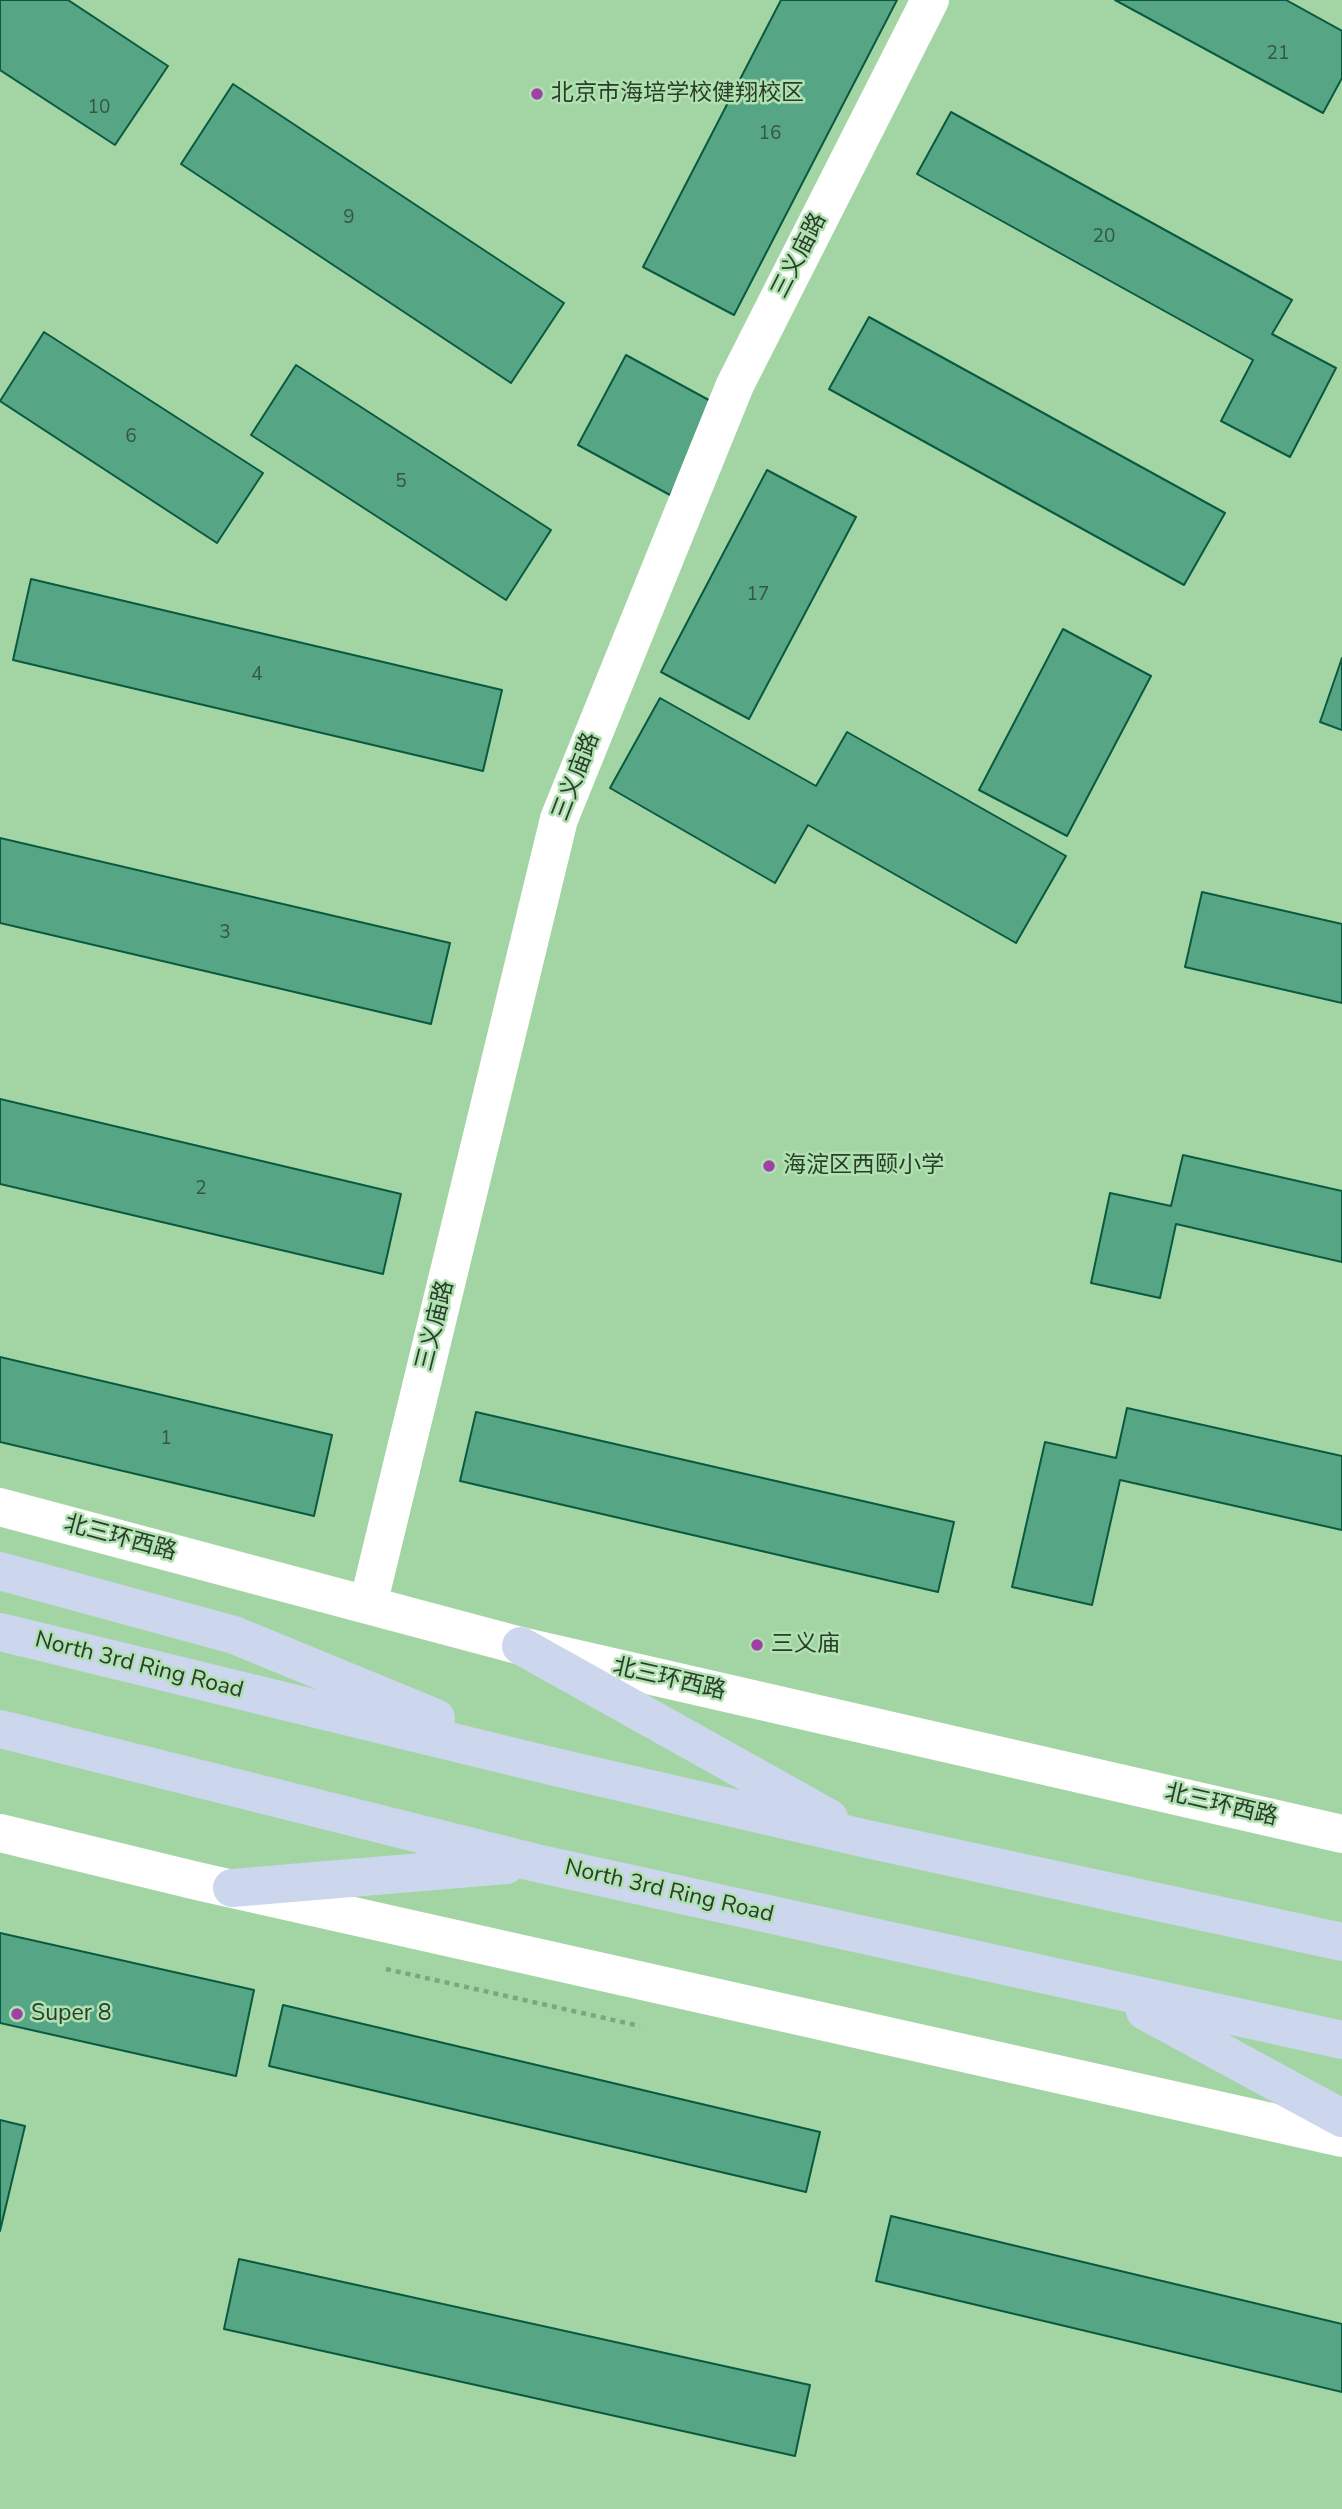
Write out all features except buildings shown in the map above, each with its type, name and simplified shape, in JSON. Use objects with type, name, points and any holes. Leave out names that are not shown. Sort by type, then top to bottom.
[{"type":"highway","points":[[0,1571],[234,1635],[551,1766]]},
{"type":"highway","name":"North 3rd Ring Road","points":[[0,1632],[551,1766],[867,1839],[1342,1942]]},
{"type":"highway","points":[[521,1646],[867,1839]]},
{"type":"highway","name":"North 3rd Ring Road","points":[[0,1729],[536,1863],[1342,2040]]},
{"type":"highway","points":[[232,1888],[536,1863]]},
{"type":"highway","points":[[1106,1989],[1342,2118]]},
{"type":"street","name":"三义庙路","points":[[368,1605],[559,819],[735,385],[930,0]]},
{"type":"street","name":"北三环西路","points":[[0,1507],[521,1646],[1342,1834]]},
{"type":"street","points":[[0,1833],[232,1888],[1342,2138]]},
{"type":"place","name":"北京市海培学校健翔校区","points":[[537,94]]},
{"type":"place","name":"海淀区西颐小学","points":[[769,1166]]},
{"type":"place","name":"三义庙","points":[[757,1645]]},
{"type":"place","name":"Super 8","points":[[17,2014]]}]
